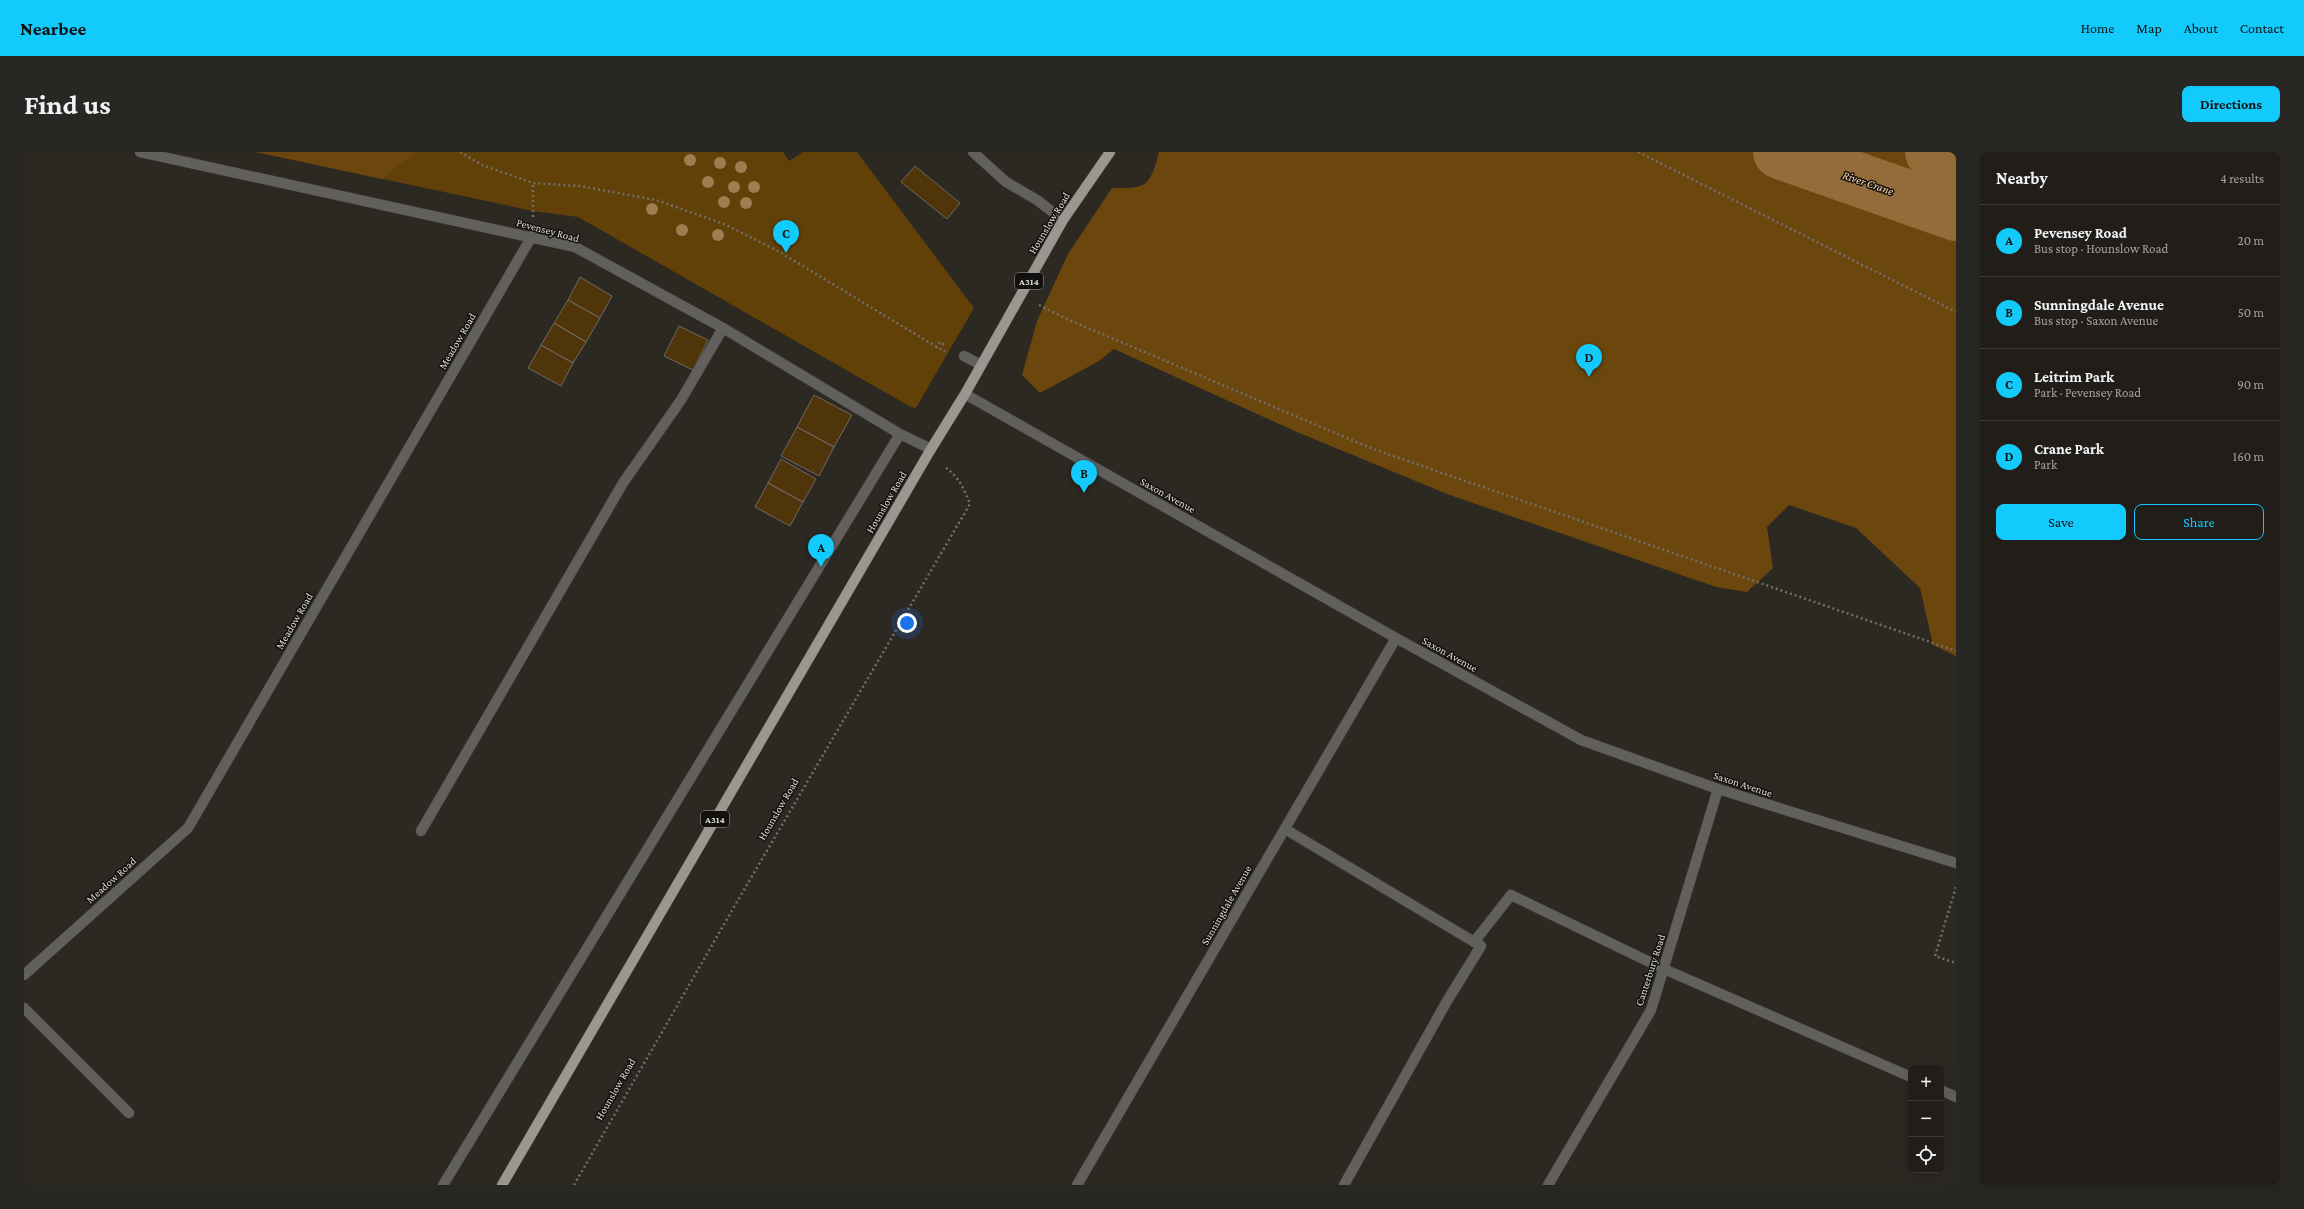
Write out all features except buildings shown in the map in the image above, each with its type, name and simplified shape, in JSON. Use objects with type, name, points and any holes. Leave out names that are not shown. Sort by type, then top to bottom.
[{"type":"main road","name":"Hounslow Road","points":[[502,1185],[930,451],[965,394],[1063,220],[1110,152]]},
{"type":"street","name":"Pevensey Road","points":[[140,152],[532,236],[575,247],[723,328],[930,451]]},
{"type":"street","points":[[973,152],[1006,182],[1037,200],[1063,220]]},
{"type":"street","name":"Meadow Road","points":[[24,975],[188,828],[532,236]]},
{"type":"street","points":[[421,831],[623,483],[682,400],[723,328]]},
{"type":"street","points":[[964,356],[981,365]]},
{"type":"street","name":"Saxon Avenue","points":[[965,394],[1396,638],[1581,740],[1718,789],[1956,863]]},
{"type":"street","points":[[443,1185],[900,434]]},
{"type":"street","name":"Sunningdale Avenue","points":[[1077,1185],[1396,638]]},
{"type":"street","name":"Canterbury Road","points":[[1548,1185],[1651,1010],[1718,789]]},
{"type":"street","points":[[1284,829],[1481,946],[1447,1001],[1344,1185]]},
{"type":"street","points":[[1474,942],[1511,895],[1664,969],[1908,1076]]},
{"type":"street","points":[[24,1008],[129,1113]]},
{"type":"street","points":[[1944,1091],[1956,1097]]},
{"type":"path","points":[[460,152],[482,165],[533,183],[580,186],[656,200],[724,224],[778,251],[936,348],[948,354],[964,356]]},
{"type":"path","points":[[1638,152],[1956,312]]},
{"type":"path","points":[[533,183],[533,212]]},
{"type":"path","points":[[1021,295],[1067,319],[1373,449],[1956,652]]},
{"type":"path","points":[[936,348],[940,342],[951,348]]},
{"type":"path","name":"Hounslow Road","points":[[574,1185],[738,900],[970,504],[963,486],[953,473],[930,451]]},
{"type":"path","points":[[1956,887],[1934,956],[1956,963]]},
{"type":"shaded area","points":[[256,152],[783,152],[789,161],[803,152],[857,152],[974,308],[916,408],[911,407],[578,217],[533,211]]},
{"type":"shaded area","points":[[256,152],[416,152],[382,179]]},
{"type":"shaded area","points":[[1159,152],[1956,152],[1956,656],[1933,645],[1920,588],[1856,528],[1789,505],[1767,527],[1773,568],[1747,592],[1716,587],[1447,494],[1297,432],[1114,349],[1099,361],[1040,393],[1022,375],[1037,321],[1068,254],[1112,188],[1133,188],[1145,183],[1153,172]]},
{"type":"waterway","name":"River Crane","points":[[1780,152],[1956,214]]},
{"type":"waterway","name":"River Crane","points":[[1932,152],[1956,161]]},
{"type":"place","name":"Leitrim Park","points":[[786,253]]},
{"type":"place","name":"Crane Park","points":[[1589,377]]},
{"type":"place","name":"Sunningdale Avenue","points":[[1084,493]]},
{"type":"place","name":"Pevensey Road","points":[[821,567]]}]
